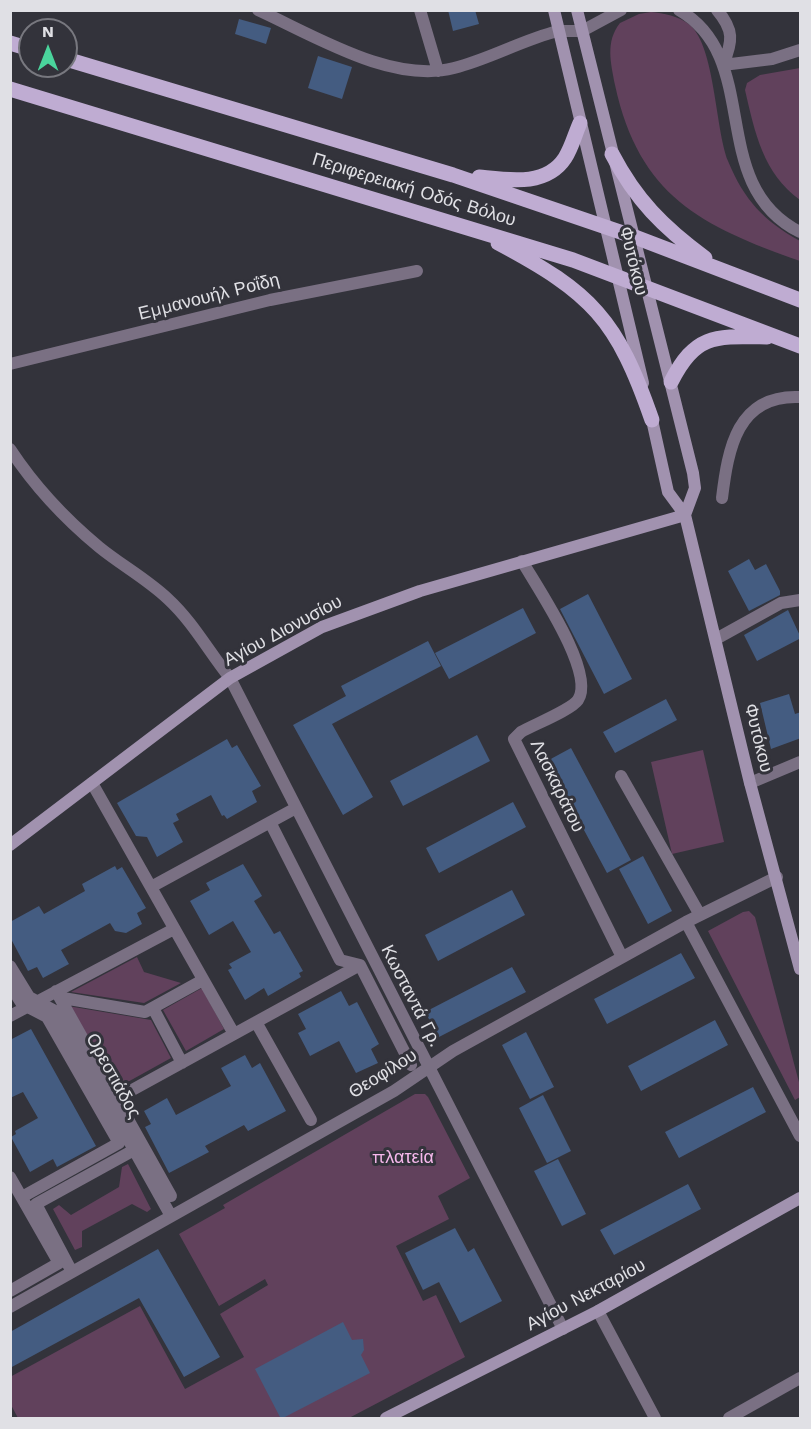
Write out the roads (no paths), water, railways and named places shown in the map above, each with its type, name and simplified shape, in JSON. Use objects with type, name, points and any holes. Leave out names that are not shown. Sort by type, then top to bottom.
[{"type":"main road","name":"Περιφερειακή Οδός Βόλου","points":[[78,63],[453,175],[634,237],[801,300]]},
{"type":"main road","name":"Περιφερειακή Οδός Βόλου","points":[[10,89],[464,225],[618,274],[801,346]]},
{"type":"main road","points":[[453,175],[517,181],[545,174],[567,156],[580,123]]},
{"type":"main road","points":[[612,154],[627,183],[646,207],[672,233],[720,268]]},
{"type":"main road","points":[[464,225],[561,278],[591,303],[621,343],[652,420]]},
{"type":"main road","points":[[671,382],[686,357],[706,340],[720,336],[779,337]]},
{"type":"street","points":[[258,10],[375,62],[405,71],[438,71],[476,62],[558,31],[582,31],[621,10]]},
{"type":"street","points":[[420,10],[438,71]]},
{"type":"street","name":"Φυτόκου","points":[[554,10],[668,492],[684,515],[750,783],[801,969]]},
{"type":"street","points":[[679,10],[704,29],[717,47],[748,175],[772,212],[801,232]]},
{"type":"street","points":[[717,10],[732,34],[732,44],[723,65]]},
{"type":"street","points":[[558,31],[578,11]]},
{"type":"street","name":"Φυτόκου","points":[[578,11],[612,154],[648,286],[694,480],[694,488],[684,515]]},
{"type":"street","points":[[723,65],[772,59],[801,50]]},
{"type":"street","name":"Εμμανουήλ Ροΐδη","points":[[10,364],[270,300],[417,271]]},
{"type":"street","points":[[722,498],[732,441],[744,420],[757,408],[786,396],[801,397]]},
{"type":"street","name":"Κωσταντά Γρ.","points":[[10,449],[26,473],[58,512],[179,610],[230,678],[563,1329]]},
{"type":"street","name":"Αγίου Διονυσίου","points":[[10,845],[230,678],[302,637],[360,611],[522,561],[684,515]]},
{"type":"street","name":"Λασκαράτου","points":[[522,561],[576,659],[581,673],[581,692],[575,703],[521,732],[514,739],[622,957]]},
{"type":"street","points":[[716,639],[781,603],[801,600]]},
{"type":"street","points":[[750,783],[801,762]]},
{"type":"street","points":[[621,776],[700,915]]},
{"type":"street","points":[[92,783],[234,1034]]},
{"type":"street","points":[[151,887],[296,808]]},
{"type":"street","points":[[270,822],[340,960],[360,965],[411,1065]]},
{"type":"street","name":"Θεοφίλου","points":[[10,1307],[394,1091],[428,1068],[622,957],[777,876]]},
{"type":"street","points":[[686,922],[801,1137]]},
{"type":"street","points":[[10,1016],[174,929]]},
{"type":"street","points":[[108,1104],[360,965]]},
{"type":"street","name":"Ορεστιάδος","points":[[10,966],[32,1004],[57,1012],[171,1216]]},
{"type":"street","points":[[57,991],[63,998],[145,1012],[203,980]]},
{"type":"street","points":[[10,985],[22,1004],[32,1004]]},
{"type":"street","points":[[10,1291],[58,1263],[15,1189],[119,1143],[108,1104],[57,991]]},
{"type":"street","points":[[153,1008],[182,1062]]},
{"type":"street","points":[[256,1022],[311,1120]]},
{"type":"street","points":[[108,1104],[171,1196]]},
{"type":"street","points":[[72,1272],[36,1204],[134,1150]]},
{"type":"street","name":"Αγίου Νεκταρίου","points":[[386,1419],[400,1415],[597,1311],[801,1198]]},
{"type":"street","points":[[597,1311],[655,1419]]},
{"type":"street","points":[[729,1419],[801,1378]]},
{"type":"park label","name":"πλατεία","points":[[403,1158]]}]
